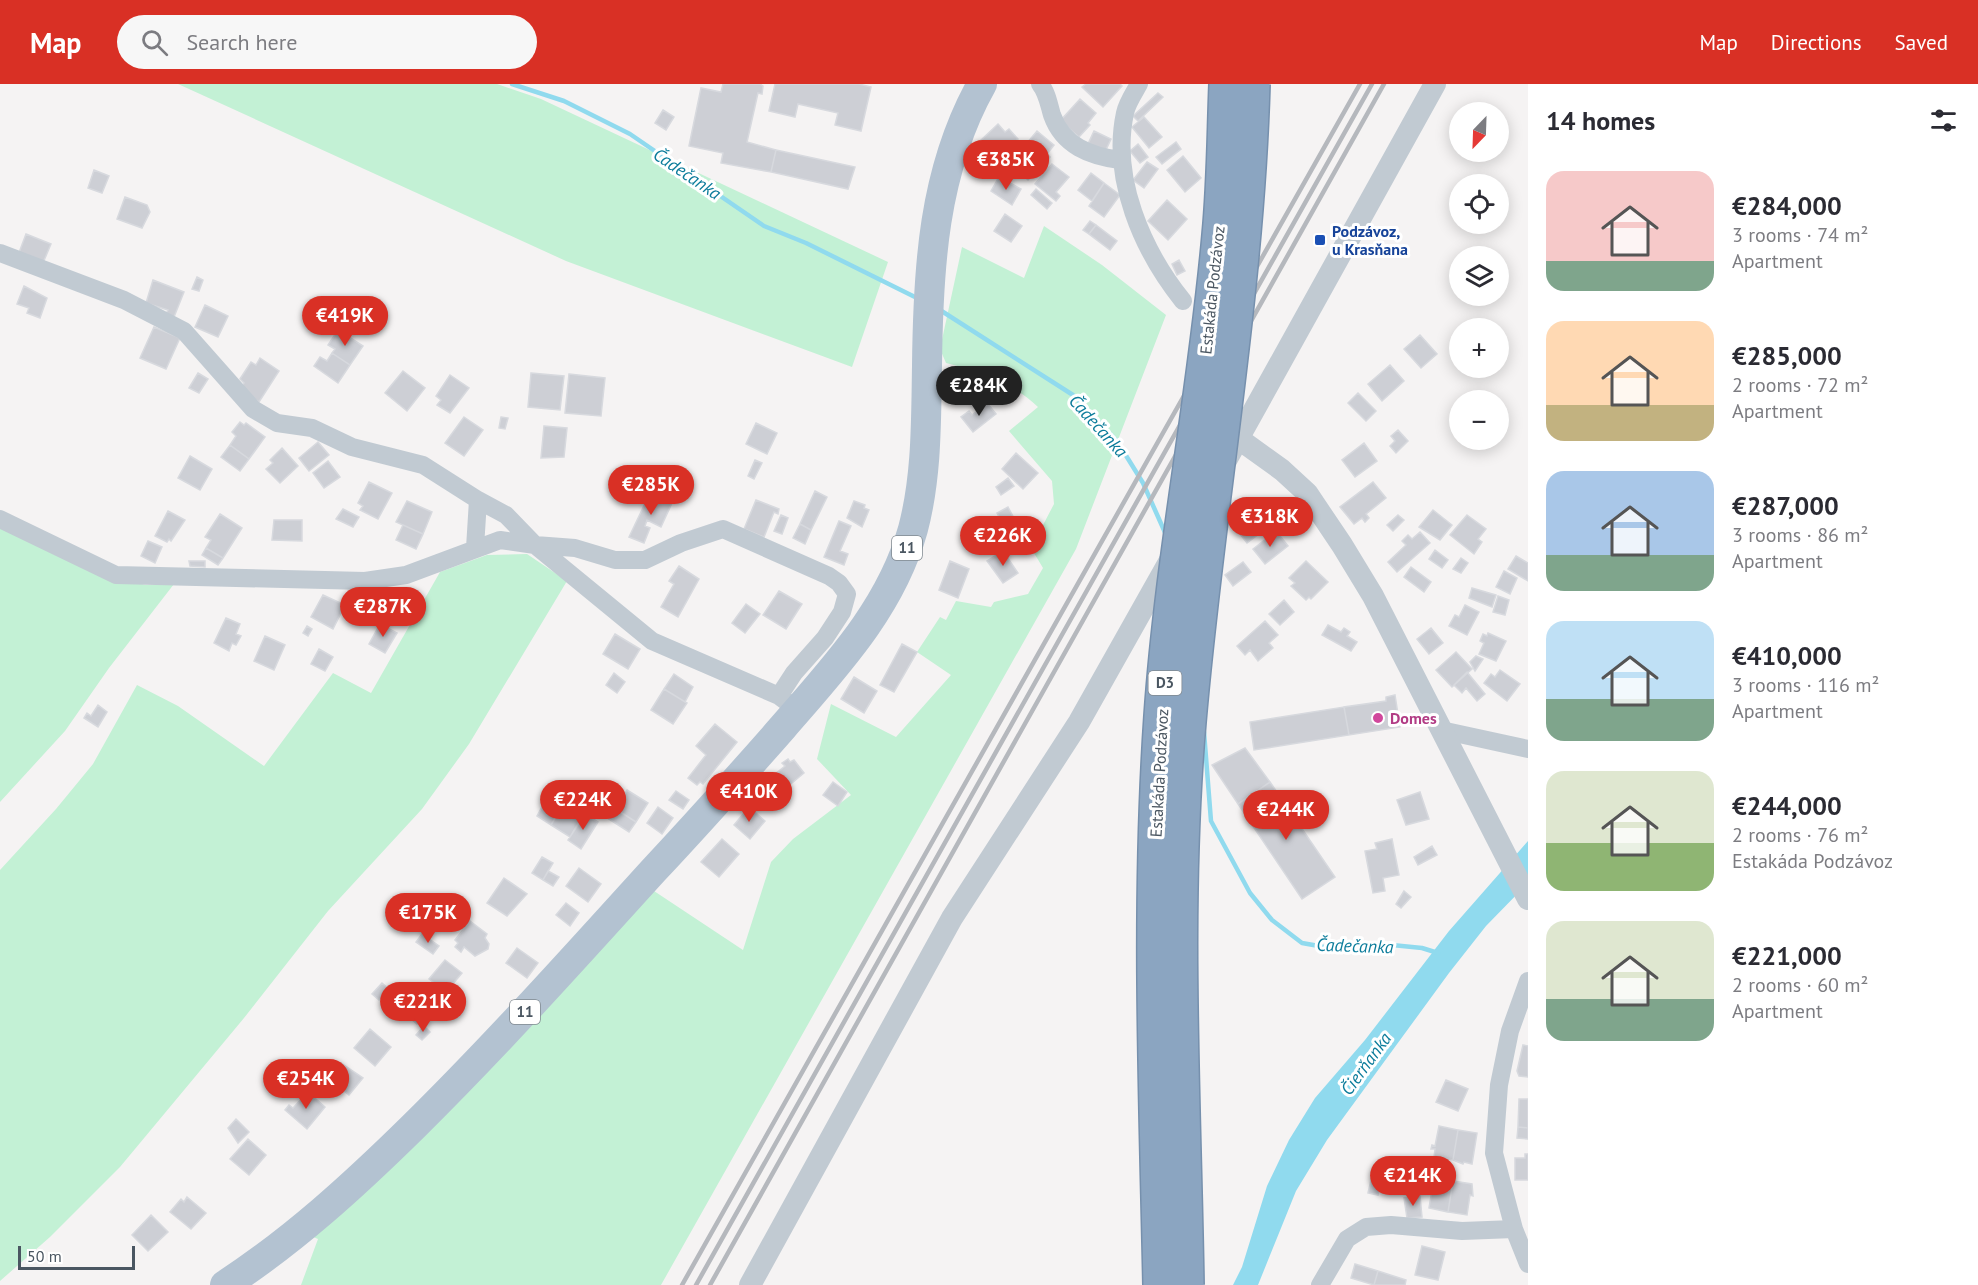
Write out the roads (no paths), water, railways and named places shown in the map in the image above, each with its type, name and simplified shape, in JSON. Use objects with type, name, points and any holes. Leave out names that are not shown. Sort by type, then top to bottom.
[{"type":"highway","name":"Estakáda Podzávoz","points":[[1160,1285],[1154,982],[1156,801],[1161,713],[1174,593],[1219,235],[1226,84]]},
{"type":"highway","name":"Estakáda Podzávoz","points":[[1187,1285],[1181,958],[1183,827],[1188,724],[1245,236],[1253,84]]},
{"type":"main road","name":"11","points":[[225,1285],[291,1238],[366,1174],[482,1060],[788,703],[869,622],[894,579],[907,548],[922,484],[928,281],[935,220],[945,176],[964,120],[982,84]]},
{"type":"street","points":[[1040,84],[1056,127],[1069,143],[1083,151],[1120,160]]},
{"type":"street","points":[[1139,84],[1125,111],[1120,160],[1138,226],[1183,301]]},
{"type":"street","points":[[750,1285],[952,918],[1079,722],[1239,439],[1435,84]]},
{"type":"street","points":[[0,253],[124,300],[184,332],[253,409],[277,423],[312,428],[352,447],[423,465],[506,515],[535,545],[652,641],[788,703],[842,612],[847,594],[840,584],[829,576],[723,529],[681,543],[645,560],[615,560],[575,548],[535,545],[500,540],[406,575],[365,581],[116,575],[0,519]]},
{"type":"street","points":[[1239,439],[1282,470],[1307,493],[1324,517],[1373,596],[1528,899]]},
{"type":"street","points":[[476,548],[478,500]]},
{"type":"street","points":[[1441,730],[1528,749]]},
{"type":"street","points":[[1528,981],[1509,1031],[1499,1085],[1494,1153],[1514,1229],[1528,1264]]},
{"type":"street","points":[[1320,1285],[1347,1239],[1366,1227],[1391,1225],[1462,1231],[1514,1229]]},
{"type":"water","name":"Čierňanka","points":[[1528,841],[1528,883],[1486,926],[1449,973],[1327,1140],[1296,1191],[1258,1285],[1233,1285],[1242,1267],[1267,1186],[1289,1140],[1315,1098],[1365,1040],[1449,931]]},
{"type":"waterway","name":"Čadečanka","points":[[512,84],[564,101],[630,134],[764,226],[806,243],[919,299]]},
{"type":"waterway","name":"Čadečanka","points":[[940,310],[1073,395],[1117,441],[1143,483],[1167,537]]},
{"type":"waterway","name":"Čadečanka","points":[[1204,732],[1211,821],[1250,893],[1272,920],[1302,943],[1330,948],[1392,945],[1422,948],[1438,953]]},
{"type":"railway","points":[[682,1285],[1360,84]]},
{"type":"railway","points":[[696,1285],[1372,84]]},
{"type":"railway","points":[[710,1285],[1384,84]]},
{"type":"place","name":"Podzávoz, u Krasňana","points":[[1320,240]]},
{"type":"place","name":"Domes","points":[[1378,718]]}]
